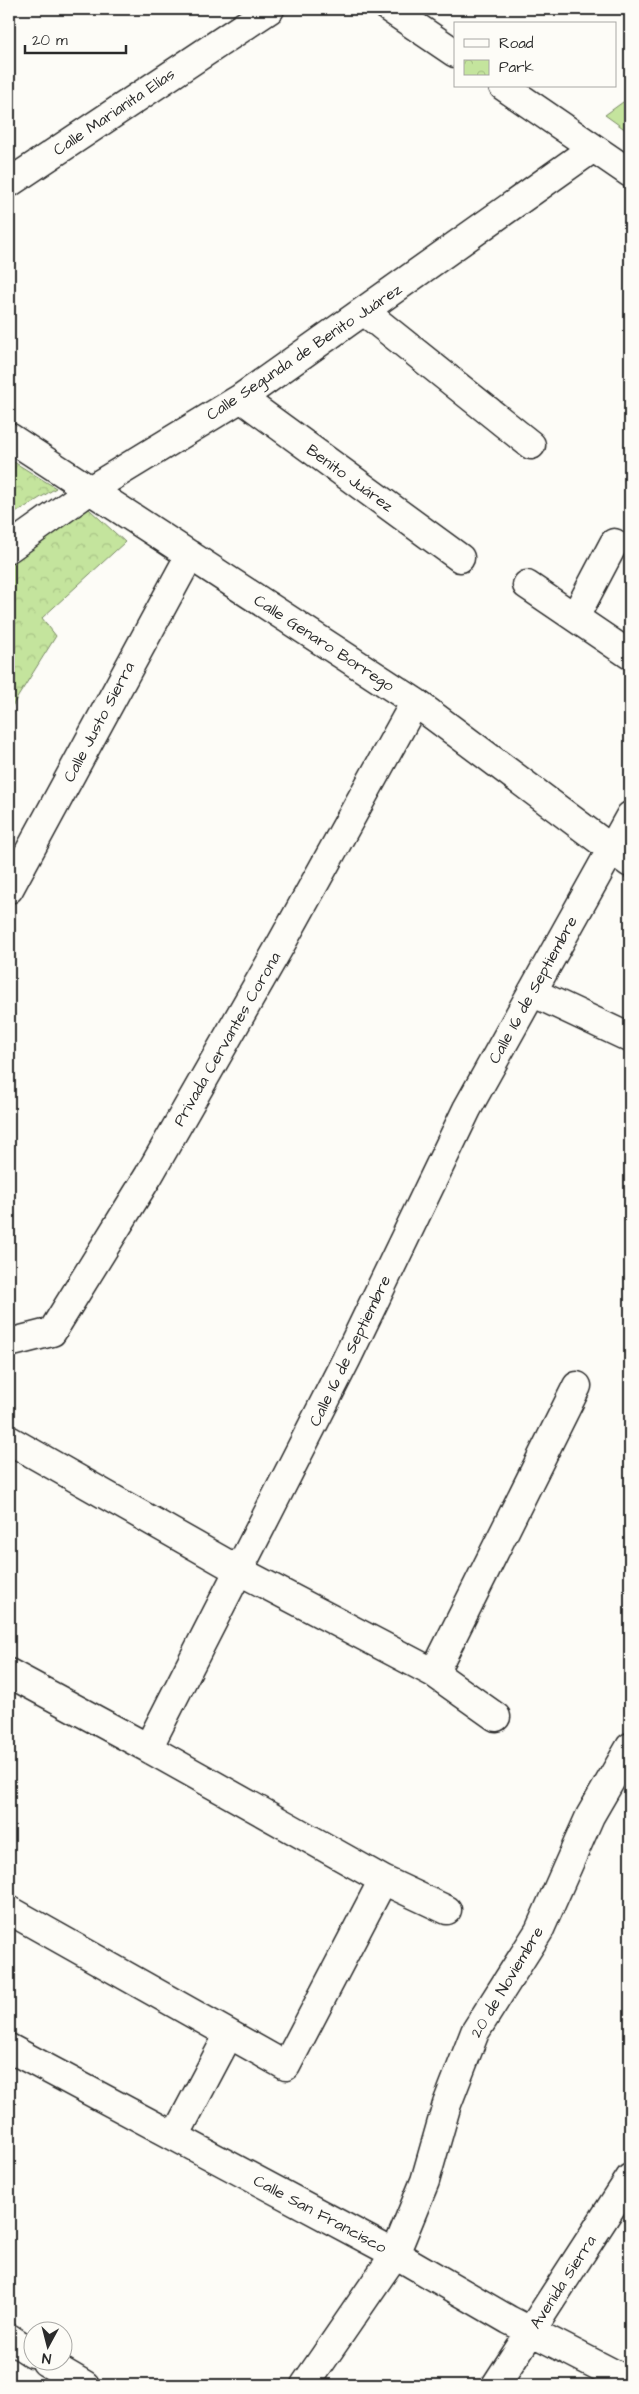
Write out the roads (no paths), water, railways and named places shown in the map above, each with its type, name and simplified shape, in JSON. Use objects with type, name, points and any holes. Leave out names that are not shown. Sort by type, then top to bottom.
[{"type":"street","name":"Calle Marianita Elías","points":[[9,183],[270,9]]},
{"type":"street","points":[[390,9],[454,53]]},
{"type":"street","points":[[506,88],[630,173]]},
{"type":"street","name":"Calle Segunda de Benito Juárez","points":[[9,548],[90,490],[240,398],[365,312],[594,148]]},
{"type":"street","points":[[365,312],[532,445]]},
{"type":"street","name":"Benito Juárez","points":[[240,398],[460,558]]},
{"type":"street","name":"Calle Genaro Borrego","points":[[9,437],[415,702],[621,856]]},
{"type":"street","points":[[575,617],[614,543]]},
{"type":"street","name":"Calle Justo Sierra","points":[[9,889],[190,555]]},
{"type":"street","points":[[527,585],[630,654]]},
{"type":"street","name":"Privada Cervantes Corona","points":[[9,1343],[52,1332],[149,1175],[281,944],[415,702]]},
{"type":"street","name":"Calle 16 de Septiembre","points":[[148,1748],[346,1360],[467,1109],[532,992],[621,856],[630,816]]},
{"type":"street","points":[[532,992],[630,1038]]},
{"type":"street","points":[[434,1673],[577,1386]]},
{"type":"street","points":[[9,1440],[238,1570],[434,1673],[496,1717]]},
{"type":"street","points":[[9,1673],[148,1748],[383,1880],[447,1910]]},
{"type":"street","name":"20 de Noviembre","points":[[305,2385],[395,2254],[426,2181],[446,2104],[475,2032],[539,1931],[590,1816],[630,1747]]},
{"type":"street","points":[[9,1910],[286,2066],[383,1880]]},
{"type":"street","points":[[175,2136],[229,2034]]},
{"type":"street","name":"Calle San Francisco","points":[[9,2048],[395,2254],[531,2331],[630,2382]]},
{"type":"street","name":"Avenida Sierra","points":[[496,2385],[630,2178]]},
{"type":"street","points":[[9,2338],[22,2346]]},
{"type":"street","points":[[63,2372],[85,2385]]}]
